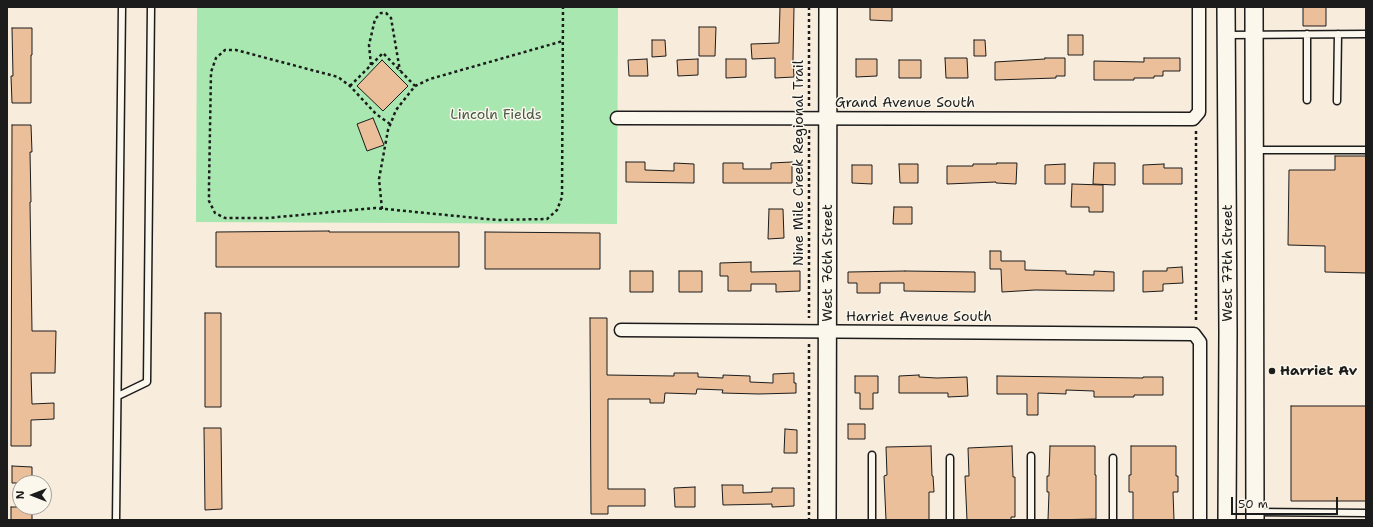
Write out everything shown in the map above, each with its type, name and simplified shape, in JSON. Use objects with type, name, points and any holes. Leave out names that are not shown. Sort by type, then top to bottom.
[{"type":"street","name":"West 76th Street","points":[[827,520],[828,7]]},
{"type":"street","points":[[1193,119],[1198,112],[1199,7]]},
{"type":"street","name":"West 77th Street","points":[[1226,7],[1228,333],[1227,520]]},
{"type":"street","name":"West 77th Street","points":[[1254,7],[1255,516]]},
{"type":"street","name":"Grand Avenue South","points":[[617,118],[1193,119]]},
{"type":"street","name":"Harriet Avenue South","points":[[621,330],[1194,334]]},
{"type":"street","points":[[1194,334],[1200,342],[1200,520]]},
{"type":"lane","points":[[116,520],[122,7]]},
{"type":"lane","points":[[118,396],[147,382],[150,7]]},
{"type":"lane","points":[[1307,34],[1307,100]]},
{"type":"lane","points":[[1337,101],[1338,34]]},
{"type":"lane","points":[[1226,35],[1366,34]]},
{"type":"lane","points":[[1254,150],[1366,150]]},
{"type":"lane","points":[[872,455],[872,520]]},
{"type":"lane","points":[[1032,456],[1032,520]]},
{"type":"lane","points":[[950,458],[950,520]]},
{"type":"lane","points":[[1113,458],[1113,520]]},
{"type":"lane","points":[[1255,516],[1366,513]]},
{"type":"path","points":[[390,124],[376,114],[350,86],[338,77],[236,50],[225,50],[216,58],[211,72],[209,201],[215,213],[225,218],[268,218],[382,209],[497,220],[547,219],[557,210],[562,197],[563,7]]},
{"type":"path","name":"Nine Mile Creek Regional Trail","points":[[809,7],[809,319]]},
{"type":"path","points":[[370,65],[369,45],[375,19],[381,13],[386,13],[391,18],[400,71]]},
{"type":"path","points":[[382,209],[379,179],[388,130],[396,110],[415,86],[430,79],[562,41]]},
{"type":"path","points":[[350,86],[383,52],[415,86]]},
{"type":"path","points":[[1193,119],[1196,130],[1197,321],[1194,334]]},
{"type":"path","points":[[809,348],[809,520]]},
{"type":"green space","name":"Lincoln Fields","points":[[197,7],[618,7],[617,224],[196,222]]},
{"type":"building","points":[[780,7],[794,7],[794,77],[775,78],[775,58],[752,59],[751,44],[779,43]]},
{"type":"building","points":[[870,7],[892,7],[892,21],[870,20]]},
{"type":"building","points":[[1303,7],[1326,7],[1326,26],[1303,26]]},
{"type":"building","points":[[699,27],[716,27],[715,56],[699,56]]},
{"type":"building","points":[[12,28],[32,28],[31,103],[12,103]]},
{"type":"building","points":[[1068,35],[1083,35],[1083,55],[1068,55]]},
{"type":"building","points":[[652,40],[665,40],[666,56],[652,57]]},
{"type":"building","points":[[974,40],[985,40],[986,56],[974,56]]},
{"type":"building","points":[[945,58],[967,58],[968,78],[946,78]]},
{"type":"building","points":[[1065,58],[1065,76],[1056,76],[1056,78],[995,80],[995,62]]},
{"type":"building","points":[[1144,58],[1180,58],[1180,71],[1163,71],[1163,76],[1154,76],[1154,78],[1134,78],[1134,80],[1094,80],[1094,61],[1144,62]]},
{"type":"building","points":[[647,59],[648,76],[629,76],[628,60]]},
{"type":"building","points":[[698,59],[698,75],[678,76],[677,60]]},
{"type":"building","points":[[726,59],[746,59],[746,77],[726,78]]},
{"type":"building","points":[[856,59],[877,59],[877,76],[856,77]]},
{"type":"building","points":[[382,60],[408,86],[383,111],[357,86]]},
{"type":"building","points":[[899,60],[921,60],[921,78],[899,78]]},
{"type":"building","points":[[373,118],[384,145],[367,151],[357,124]]},
{"type":"building","points":[[12,125],[31,125],[32,152],[30,152],[30,202],[32,331],[56,331],[55,373],[31,373],[32,404],[54,403],[54,419],[31,420],[31,446],[11,446]]},
{"type":"building","points":[[1335,156],[1366,156],[1366,273],[1325,272],[1325,246],[1288,245],[1289,170],[1335,170]]},
{"type":"building","points":[[626,162],[645,162],[645,170],[674,171],[674,163],[694,164],[694,183],[626,182]]},
{"type":"building","points":[[792,162],[792,183],[723,183],[723,163],[743,163],[743,169],[771,169],[771,163]]},
{"type":"building","points":[[1017,163],[1016,184],[996,182],[947,184],[947,166],[973,166],[973,164]]},
{"type":"building","points":[[1094,163],[1115,163],[1115,185],[1093,184]]},
{"type":"building","points":[[899,164],[918,164],[918,183],[900,183]]},
{"type":"building","points":[[1065,164],[1065,184],[1045,184],[1045,165]]},
{"type":"building","points":[[1164,164],[1164,168],[1182,168],[1182,184],[1143,184],[1143,165]]},
{"type":"building","points":[[852,165],[872,165],[872,184],[852,183]]},
{"type":"building","points":[[1072,184],[1103,185],[1103,212],[1089,212],[1089,207],[1071,207]]},
{"type":"building","points":[[894,207],[912,207],[912,224],[893,224]]},
{"type":"building","points":[[769,209],[783,209],[784,238],[768,239]]},
{"type":"building","points":[[216,232],[459,232],[459,267],[216,267]]},
{"type":"building","points":[[485,232],[600,233],[600,269],[485,269]]},
{"type":"building","points":[[990,251],[1001,251],[1001,261],[1025,261],[1025,270],[1066,271],[1066,274],[1094,275],[1094,271],[1114,272],[1114,291],[1035,290],[1002,292],[1001,269],[990,269]]},
{"type":"building","points":[[751,262],[751,272],[800,271],[800,291],[776,292],[776,284],[751,284],[751,291],[728,291],[728,276],[720,276],[720,263]]},
{"type":"building","points":[[1182,267],[1183,283],[1163,284],[1163,291],[1143,292],[1143,271],[1167,271],[1167,268]]},
{"type":"building","points":[[630,271],[653,271],[653,292],[630,292]]},
{"type":"building","points":[[679,271],[702,271],[702,292],[679,292]]},
{"type":"building","points":[[848,272],[975,272],[975,292],[904,291],[904,283],[880,283],[880,293],[857,293],[857,283],[848,283]]},
{"type":"building","points":[[205,313],[221,313],[221,407],[205,407]]},
{"type":"building","points":[[590,318],[607,318],[607,375],[674,376],[674,373],[698,373],[698,377],[723,378],[723,375],[750,376],[750,382],[773,383],[773,374],[794,373],[796,393],[722,393],[723,390],[697,389],[696,394],[665,393],[664,403],[650,403],[650,399],[608,399],[608,489],[645,489],[645,506],[608,506],[608,514],[591,514]]},
{"type":"building","points":[[919,375],[919,377],[937,378],[967,377],[968,396],[948,397],[948,393],[899,393],[899,376]]},
{"type":"building","points":[[855,376],[878,376],[878,393],[873,393],[873,409],[860,409],[860,393],[855,393]]},
{"type":"building","points":[[997,376],[1163,377],[1163,395],[1094,397],[1094,391],[1066,390],[1066,394],[1038,393],[1038,415],[1027,415],[1027,394],[997,394]]},
{"type":"building","points":[[1291,406],[1366,406],[1366,501],[1291,501]]},
{"type":"building","points":[[848,424],[865,424],[865,439],[848,439]]},
{"type":"building","points":[[204,428],[221,428],[222,509],[205,510]]},
{"type":"building","points":[[785,429],[797,430],[797,453],[784,453]]},
{"type":"building","points":[[931,446],[934,492],[929,492],[929,520],[886,520],[884,476],[887,475],[886,447]]},
{"type":"building","points":[[1012,446],[1013,477],[1015,477],[1015,517],[1011,517],[1011,520],[967,520],[965,476],[969,476],[968,448]]},
{"type":"building","points":[[1050,446],[1095,446],[1096,519],[1048,520],[1049,492],[1047,492],[1047,476],[1049,476]]},
{"type":"building","points":[[1131,446],[1176,446],[1176,476],[1178,476],[1178,492],[1173,492],[1174,520],[1133,520],[1133,492],[1129,492],[1129,475],[1131,475]]},
{"type":"building","points":[[12,466],[32,467],[32,475],[12,475]]},
{"type":"building","points":[[722,485],[743,485],[743,493],[772,492],[772,488],[794,488],[794,506],[772,507],[772,504],[723,505]]},
{"type":"building","points":[[695,487],[695,507],[675,507],[674,488]]},
{"type":"building","points":[[11,507],[12,515],[32,515],[32,520],[11,520]]},
{"type":"place","name":"Harriet Av","points":[[1272,371]]}]
